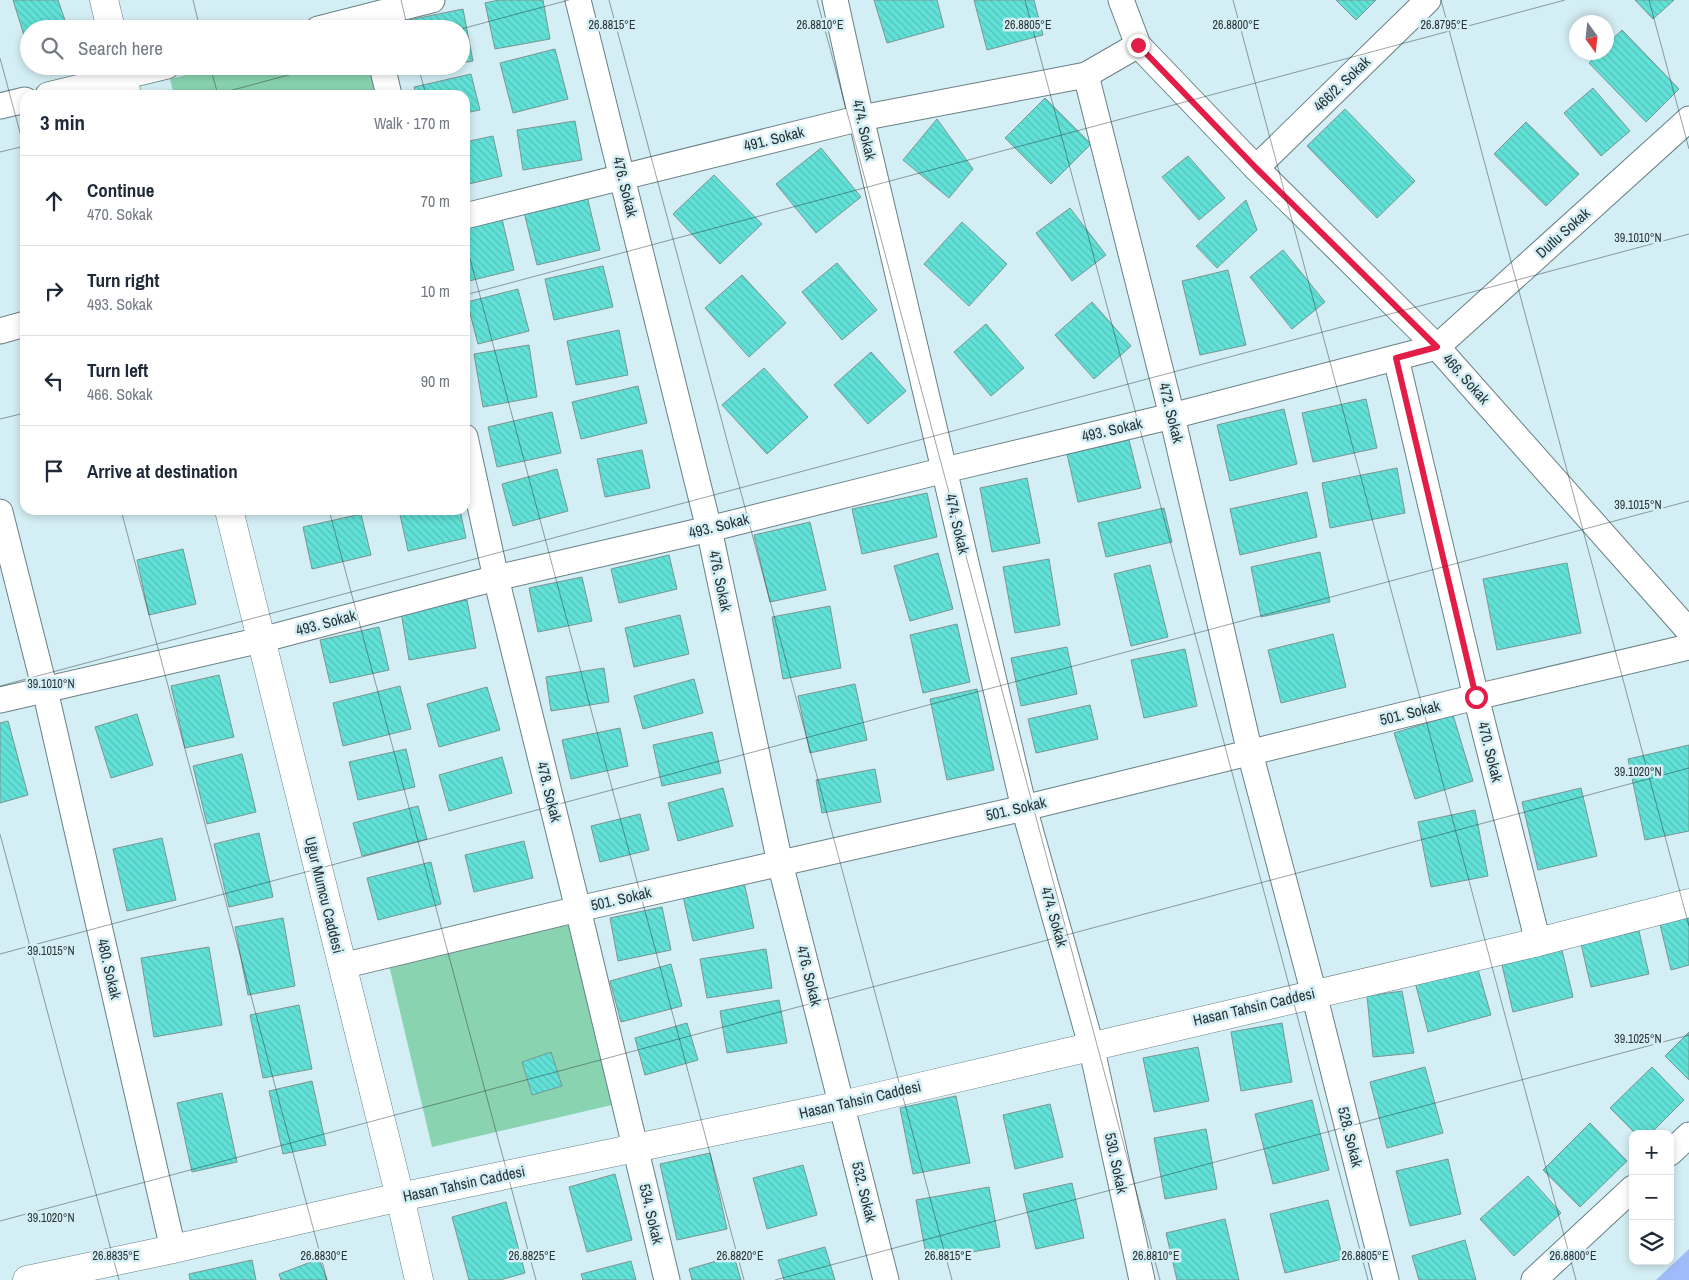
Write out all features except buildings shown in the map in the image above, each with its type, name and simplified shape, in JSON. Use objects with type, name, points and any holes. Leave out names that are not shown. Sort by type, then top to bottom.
[{"type":"street","points":[[104,0],[109,20]]},
{"type":"street","points":[[351,20],[432,0]]},
{"type":"street","name":"476. Sokak","points":[[578,0],[709,529],[780,862],[842,1105]]},
{"type":"street","name":"474. Sokak","points":[[835,0],[861,118],[1024,808],[1091,1045]]},
{"type":"street","name":"466. Sokak","points":[[1121,0],[1138,45],[1256,168],[1437,347],[1689,631]]},
{"type":"street","name":"466/2. Sokak","points":[[1256,168],[1428,0]]},
{"type":"street","name":"491. Sokak","points":[[470,215],[861,118],[1086,74],[1138,45]]},
{"type":"street","name":"472. Sokak","points":[[1086,74],[1172,416],[1250,753],[1314,994]]},
{"type":"street","points":[[73,90],[139,75]]},
{"type":"street","points":[[384,75],[388,90]]},
{"type":"street","points":[[0,106],[20,101]]},
{"type":"street","name":"Dutlu Sokak","points":[[1437,347],[1689,119]]},
{"type":"street","points":[[0,330],[20,325]]},
{"type":"street","name":"493. Sokak","points":[[0,700],[261,640],[496,578],[709,529],[1172,416],[1437,347]]},
{"type":"street","name":"470. Sokak","points":[[1396,358],[1476,697],[1538,942]]},
{"type":"street","name":"478. Sokak","points":[[470,460],[496,578],[635,1148]]},
{"type":"street","name":"480. Sokak","points":[[0,512],[45,690],[173,1249]]},
{"type":"street","name":"Uğur Mumcu Caddesi","points":[[230,515],[419,1280]]},
{"type":"street","name":"501. Sokak","points":[[342,966],[578,908],[1024,808],[1476,697],[1689,647]]},
{"type":"street","name":"Hasan Tahsin Caddesi","points":[[27,1280],[400,1197],[842,1105],[1091,1045],[1538,942],[1689,903]]},
{"type":"street","name":"528. Sokak","points":[[1314,994],[1386,1280]]},
{"type":"street","name":"530. Sokak","points":[[1091,1045],[1142,1280]]},
{"type":"street","name":"532. Sokak","points":[[842,1105],[886,1280]]},
{"type":"street","points":[[1674,1149],[1689,1135]]},
{"type":"street","name":"534. Sokak","points":[[635,1148],[667,1280]]},
{"type":"street","points":[[1534,1280],[1629,1192]]},
{"type":"green space","points":[[186,75],[374,75],[378,90],[173,90],[170,79]]},
{"type":"green space","points":[[573,922],[616,1104],[432,1147],[389,965]]},
{"type":"water","points":[[1689,1249],[1689,1280],[1656,1280],[1674,1265]]},
{"type":"route","points":[[1138,45],[1256,168],[1437,347],[1396,358],[1476,697]]}]
